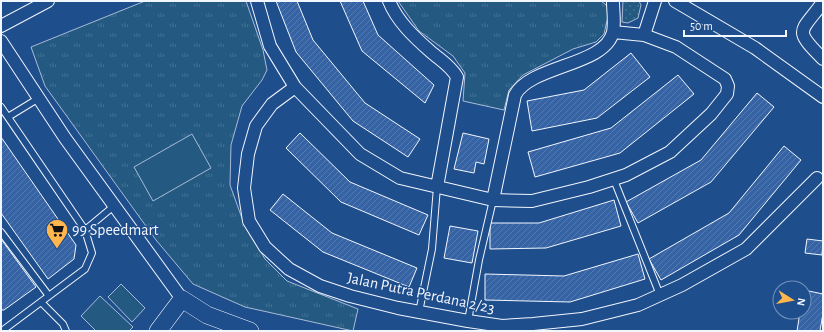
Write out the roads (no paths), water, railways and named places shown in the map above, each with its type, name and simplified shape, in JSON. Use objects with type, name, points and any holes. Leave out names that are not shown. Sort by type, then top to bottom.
[{"type":"street","points":[[1,26],[48,1]]},
{"type":"street","points":[[257,1],[270,46],[295,87],[360,154],[400,178],[437,188],[493,200],[532,201],[614,180],[670,152],[711,114],[727,94],[728,86],[725,79],[676,47],[644,35],[613,32]]},
{"type":"street","points":[[389,1],[404,25],[430,51],[452,68],[457,77],[437,188]]},
{"type":"street","points":[[493,200],[515,95],[519,87],[527,81],[578,61],[605,46],[613,32],[613,1]]},
{"type":"street","points":[[644,35],[655,1]]},
{"type":"street","points":[[675,1],[755,48],[823,96]]},
{"type":"street","points":[[823,2],[806,21],[803,31],[805,42],[823,59]]},
{"type":"street","points":[[1,41],[114,206],[182,299],[207,315],[250,331]]},
{"type":"street","name":"Jalan Putra Perdana 2/23","points":[[295,87],[272,104],[256,126],[248,154],[244,188],[249,221],[265,247],[290,270],[320,286],[350,296],[419,312],[468,321],[502,326],[582,319],[638,305],[660,295],[746,249],[817,178]]},
{"type":"street","points":[[158,331],[182,299]]},
{"type":"lane","points":[[8,117],[39,98]]},
{"type":"lane","points":[[1,107],[85,230],[92,253],[85,269],[2,331]]},
{"type":"lane","points":[[614,180],[660,295]]},
{"type":"lane","points":[[419,312],[432,249],[437,188]]},
{"type":"lane","points":[[468,321],[479,260],[493,200]]},
{"type":"lane","points":[[85,230],[114,206]]},
{"type":"lane","points":[[1,232],[49,296]]},
{"type":"lane","points":[[41,302],[63,324],[66,331]]},
{"type":"place","name":"99 Speedmart","points":[[57,250]]}]
